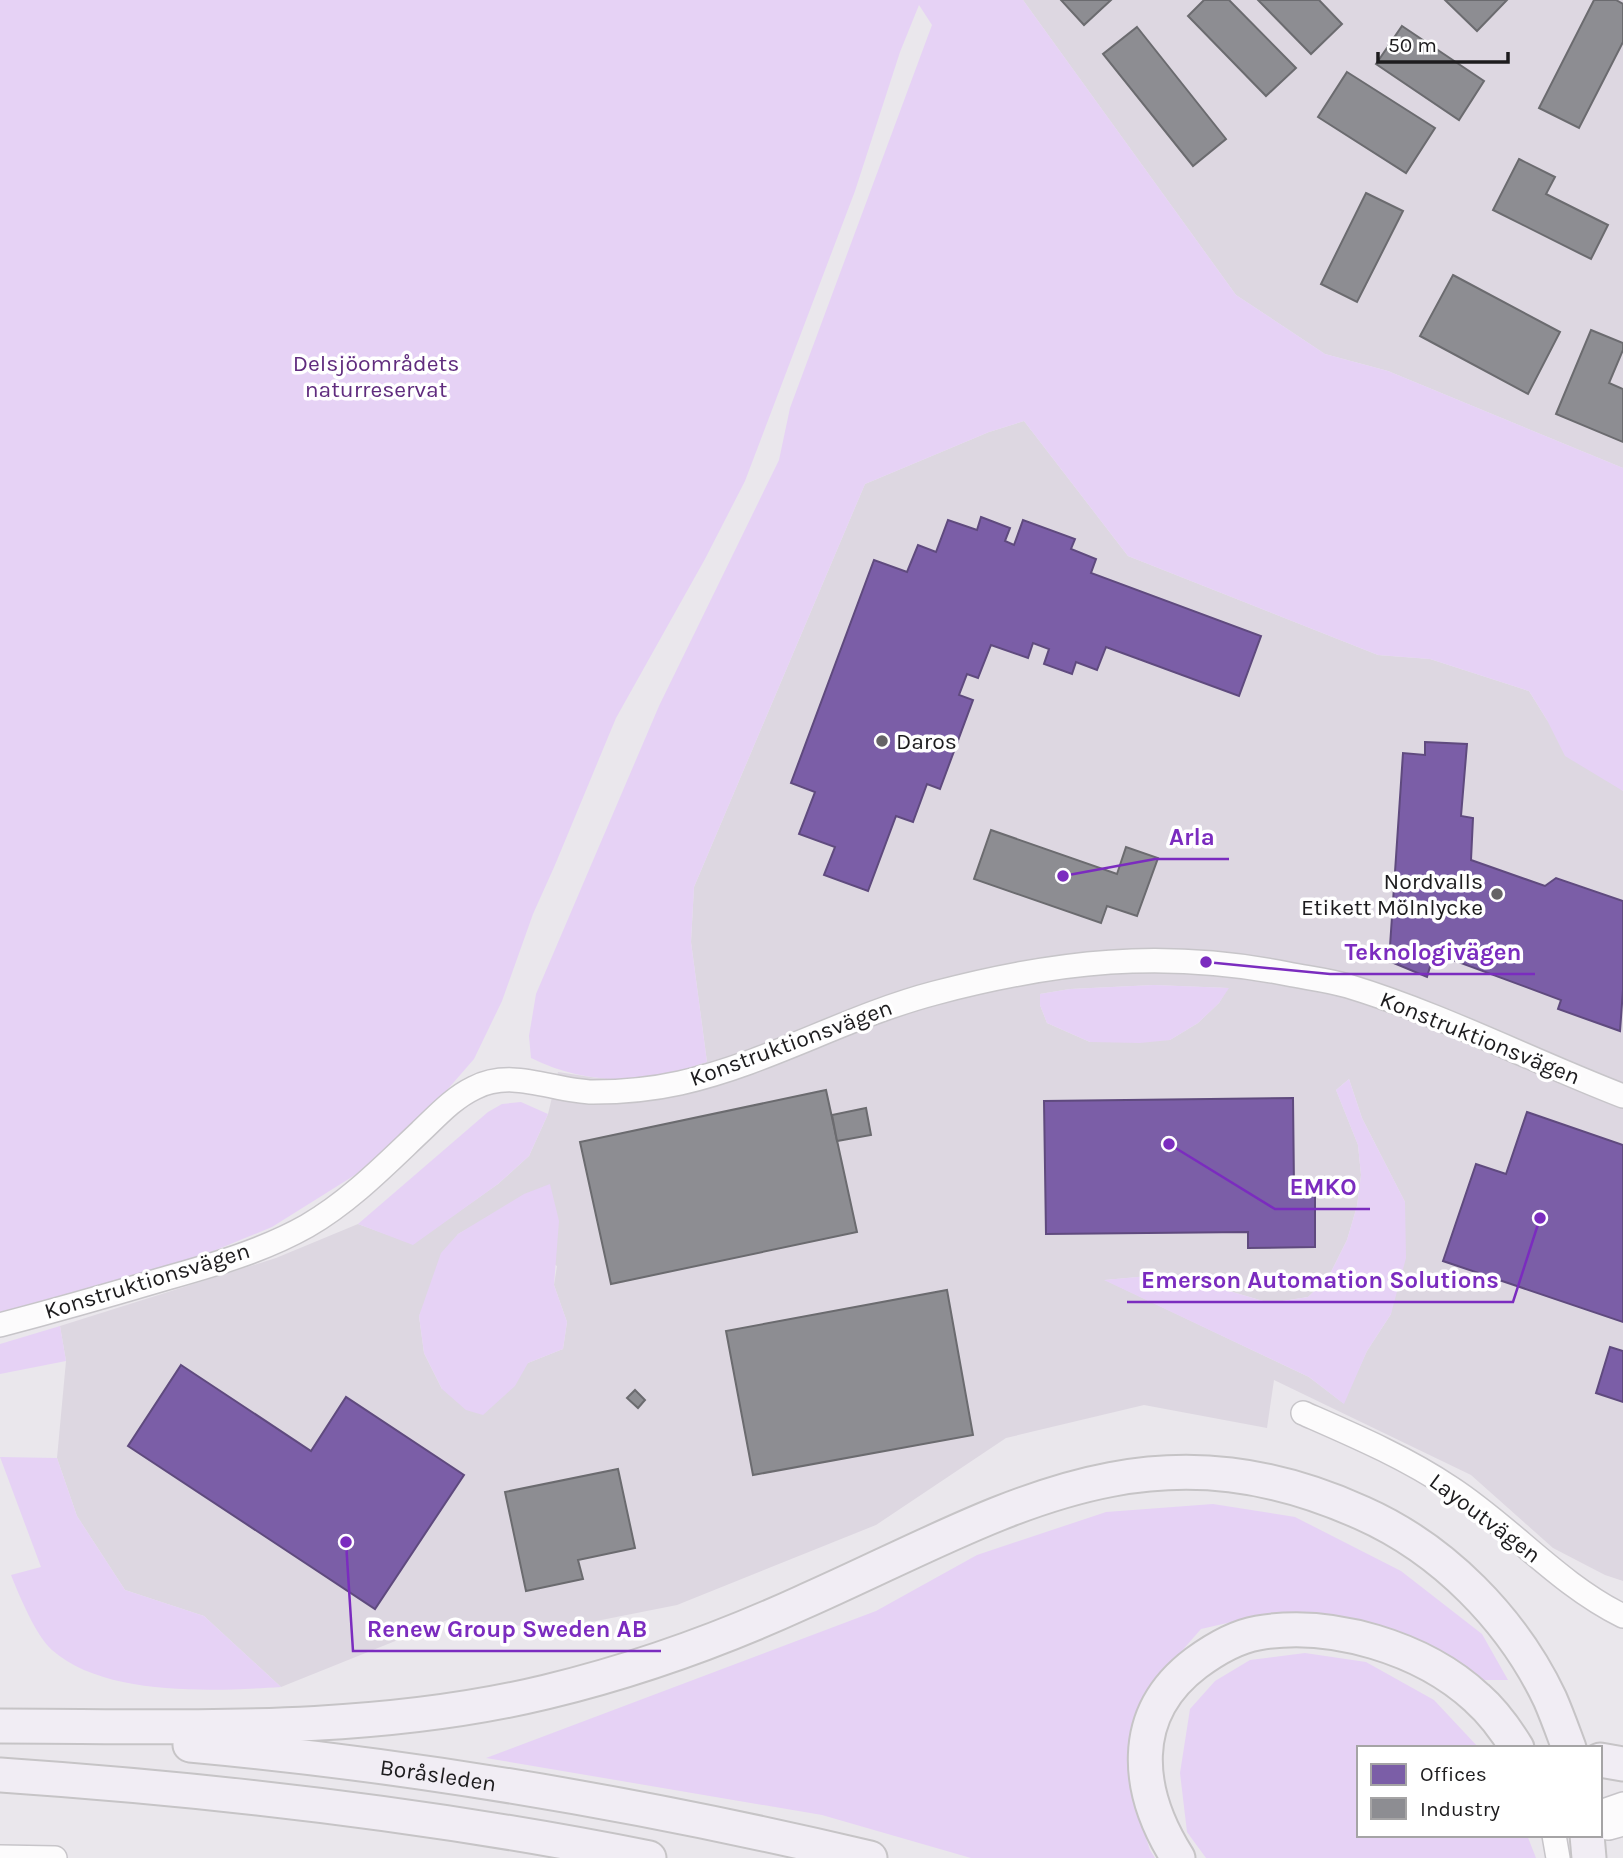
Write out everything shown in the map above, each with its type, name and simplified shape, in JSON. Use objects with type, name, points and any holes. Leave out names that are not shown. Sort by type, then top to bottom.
[{"type":"highway","points":[[0,1727],[272,1726],[373,1721],[458,1709],[545,1692],[622,1671],[697,1645],[799,1604],[936,1539],[1041,1497],[1121,1477],[1191,1471],[1285,1484],[1333,1500],[1382,1522],[1428,1550],[1466,1583],[1499,1620],[1528,1660],[1550,1699],[1570,1746]]},
{"type":"highway","points":[[1178,1858],[1163,1836],[1146,1784],[1145,1755],[1148,1733],[1155,1713],[1167,1693],[1186,1671],[1232,1641],[1256,1633],[1281,1630],[1341,1633],[1370,1640],[1430,1666],[1478,1698],[1504,1727],[1516,1746]]},
{"type":"highway","name":"Boråsleden","points":[[0,1727],[262,1752],[420,1772],[599,1800],[870,1858]]},
{"type":"highway","points":[[1602,1760],[1623,1764]]},
{"type":"highway","name":"Boråsleden","points":[[0,1775],[112,1783],[409,1817],[649,1858]]},
{"type":"highway","points":[[1587,1837],[1589,1858]]},
{"type":"street","name":"Konstruktionsvägen","points":[[0,1325],[228,1261],[306,1227],[367,1184],[457,1098],[490,1081],[526,1080],[568,1090],[594,1092],[677,1084],[736,1068],[874,1011],[1026,971],[1110,961],[1192,961],[1249,965],[1342,984],[1450,1021],[1623,1096]]},
{"type":"street","name":"Layoutvägen","points":[[1303,1413],[1394,1454],[1452,1488],[1586,1596],[1623,1616]]},
{"type":"street","points":[[1602,1811],[1623,1804]]},
{"type":"street","points":[[1602,1827],[1623,1825]]},
{"type":"street","points":[[1555,1837],[1558,1858]]},
{"type":"street","points":[[0,1857],[55,1858]]},
{"type":"shaded area","points":[[1023,0],[1623,0],[1623,468],[1388,371],[1325,354],[1236,295]]},
{"type":"shaded area","points":[[1024,421],[1128,556],[1378,655],[1430,659],[1529,691],[1547,720],[1623,791],[1623,1581],[1605,1575],[1553,1548],[1471,1475],[1274,1380],[1267,1428],[1144,1405],[1006,1438],[876,1525],[677,1605],[556,1629],[450,1619],[281,1687],[204,1616],[125,1590],[77,1516],[57,1458],[66,1361],[60,1326],[276,1258],[358,1224],[413,1244],[498,1184],[529,1156],[548,1114],[558,1072],[597,1078],[707,1062],[691,942],[694,887],[865,484],[989,432]],"holes":[[[1154,985],[1228,988],[1219,1003],[1198,1023],[1170,1040],[1090,1042],[1047,1023],[1040,1005],[1040,994],[1070,989]],[[1349,1079],[1362,1118],[1405,1202],[1391,1314],[1367,1351],[1343,1403],[1309,1377],[1105,1280],[1171,1274],[1270,1303],[1308,1297],[1328,1278],[1347,1240],[1357,1206],[1361,1175],[1358,1145],[1336,1090]],[[483,1220],[557,1266],[554,1285],[567,1322],[563,1349],[528,1363],[442,1389],[424,1353],[419,1316],[458,1234]]]},
{"type":"green space","name":"Delsjöområdets naturreservat","points":[[0,0],[1023,0],[1236,295],[1325,354],[1388,371],[1623,468],[1623,791],[1565,756],[1529,691],[1430,659],[1378,655],[1128,556],[1024,421],[989,432],[865,484],[694,887],[691,942],[707,1062],[656,1077],[618,1079],[574,1074],[531,1058],[529,1036],[536,994],[659,706],[779,460],[790,408],[932,25],[919,5],[900,52],[855,191],[745,481],[705,559],[616,718],[533,914],[502,1001],[474,1059],[427,1113],[355,1175],[272,1227],[194,1259],[0,1312]]},
{"type":"green space","points":[[1154,985],[1229,988],[1219,1003],[1198,1023],[1170,1040],[1140,1043],[1090,1042],[1047,1023],[1040,1005],[1040,994],[1070,989]]},
{"type":"green space","points":[[1349,1079],[1362,1118],[1405,1202],[1406,1258],[1391,1314],[1367,1351],[1344,1404],[1309,1377],[1104,1280],[1171,1274],[1270,1303],[1308,1297],[1328,1278],[1347,1240],[1357,1206],[1361,1175],[1358,1145],[1336,1090]]},
{"type":"green space","points":[[521,1102],[548,1114],[529,1156],[498,1184],[413,1245],[358,1224],[488,1112],[502,1104]]},
{"type":"green space","points":[[550,1184],[559,1221],[554,1285],[567,1322],[563,1349],[528,1363],[515,1386],[483,1415],[466,1410],[442,1389],[424,1353],[419,1316],[441,1253],[458,1234],[524,1194]]},
{"type":"green space","points":[[60,1326],[66,1361],[0,1374],[0,1344]]},
{"type":"green space","points":[[0,1457],[57,1458],[77,1516],[125,1590],[204,1616],[281,1687],[224,1690],[161,1688],[130,1683],[101,1676],[74,1665],[52,1650],[34,1625],[11,1575],[41,1567]]},
{"type":"green space","points":[[1213,1504],[1295,1517],[1401,1571],[1482,1634],[1508,1680],[1484,1680],[1430,1650],[1342,1619],[1271,1613],[1201,1629],[1159,1677],[1134,1737],[1130,1788],[1155,1858],[971,1858],[822,1815],[486,1758],[876,1611],[977,1555],[1106,1512]]},
{"type":"green space","points":[[1305,1653],[1366,1662],[1434,1700],[1477,1746],[1357,1746],[1357,1837],[1528,1837],[1536,1858],[1206,1858],[1187,1832],[1180,1773],[1190,1709],[1215,1681],[1250,1660]]},
{"type":"building: Offices","name":"Daros","points":[[981,517],[1010,528],[1005,541],[1014,545],[1023,520],[1075,539],[1071,549],[1096,559],[1091,573],[1261,636],[1239,696],[1106,647],[1097,670],[1076,662],[1072,674],[1044,664],[1049,649],[1033,643],[1028,658],[991,645],[978,678],[967,674],[959,695],[973,700],[940,789],[927,784],[913,822],[896,816],[868,891],[824,875],[835,847],[799,834],[815,792],[791,783],[874,560],[907,572],[918,545],[936,552],[948,520],[977,530]]},
{"type":"building: Offices","name":"Nordvalls Etikett Mölnlycke","points":[[1425,742],[1467,744],[1461,816],[1473,818],[1471,860],[1545,886],[1556,878],[1623,901],[1620,1031],[1558,1009],[1561,1000],[1434,953],[1427,977],[1389,961],[1403,753],[1425,755]]},
{"type":"building: Offices","points":[[1293,1098],[1294,1187],[1315,1187],[1315,1247],[1248,1248],[1248,1232],[1046,1234],[1044,1101]]},
{"type":"building: Offices","points":[[1527,1112],[1623,1145],[1623,1322],[1443,1261],[1476,1164],[1506,1174]]},
{"type":"building: Offices","points":[[1610,1347],[1623,1351],[1623,1402],[1596,1393]]},
{"type":"building: Offices","points":[[181,1365],[311,1451],[346,1397],[464,1475],[375,1609],[128,1446]]},
{"type":"building: Industry","points":[[1061,0],[1111,0],[1084,25]]},
{"type":"building: Industry","points":[[1204,0],[1229,0],[1296,68],[1266,96],[1188,16]]},
{"type":"building: Industry","points":[[1258,0],[1319,0],[1342,24],[1311,54]]},
{"type":"building: Industry","points":[[1445,0],[1507,0],[1477,31]]},
{"type":"building: Industry","points":[[1594,0],[1616,0],[1623,4],[1623,42],[1579,128],[1539,108]]},
{"type":"building: Industry","points":[[1402,26],[1484,81],[1459,120],[1376,64]]},
{"type":"building: Industry","points":[[1137,27],[1226,139],[1193,166],[1103,54]]},
{"type":"building: Industry","points":[[1347,72],[1435,128],[1406,173],[1318,117]]},
{"type":"building: Industry","points":[[1519,159],[1555,177],[1546,194],[1608,225],[1591,259],[1493,210]]},
{"type":"building: Industry","points":[[1366,193],[1403,211],[1357,302],[1321,284]]},
{"type":"building: Industry","points":[[1453,275],[1560,332],[1528,394],[1420,336]]},
{"type":"building: Industry","points":[[1591,330],[1623,343],[1623,350],[1609,383],[1623,389],[1623,442],[1556,414]]},
{"type":"building: Industry","points":[[991,830],[1117,874],[1126,847],[1158,858],[1137,916],[1107,906],[1101,923],[974,879]]},
{"type":"building: Industry","points":[[826,1090],[857,1232],[611,1284],[580,1142]]},
{"type":"building: Industry","points":[[866,1108],[871,1135],[837,1141],[832,1115]]},
{"type":"building: Industry","points":[[947,1290],[973,1435],[753,1475],[726,1331]]},
{"type":"building: Industry","points":[[635,1390],[645,1400],[638,1408],[627,1398]]},
{"type":"building: Industry","points":[[618,1469],[635,1548],[578,1560],[583,1579],[526,1591],[505,1492]]},
{"type":"place","name":"Daros","points":[[882,741]]},
{"type":"place","name":"Arla","points":[[1063,876]]},
{"type":"place","name":"Nordvalls Etikett Mölnlycke","points":[[1497,894]]},
{"type":"place","name":"Teknologivägen","points":[[1206,962]]},
{"type":"place","name":"EMKO","points":[[1169,1144]]},
{"type":"place","name":"Emerson Automation Solutions","points":[[1540,1218]]},
{"type":"place","name":"Renew Group Sweden AB","points":[[346,1542]]}]
